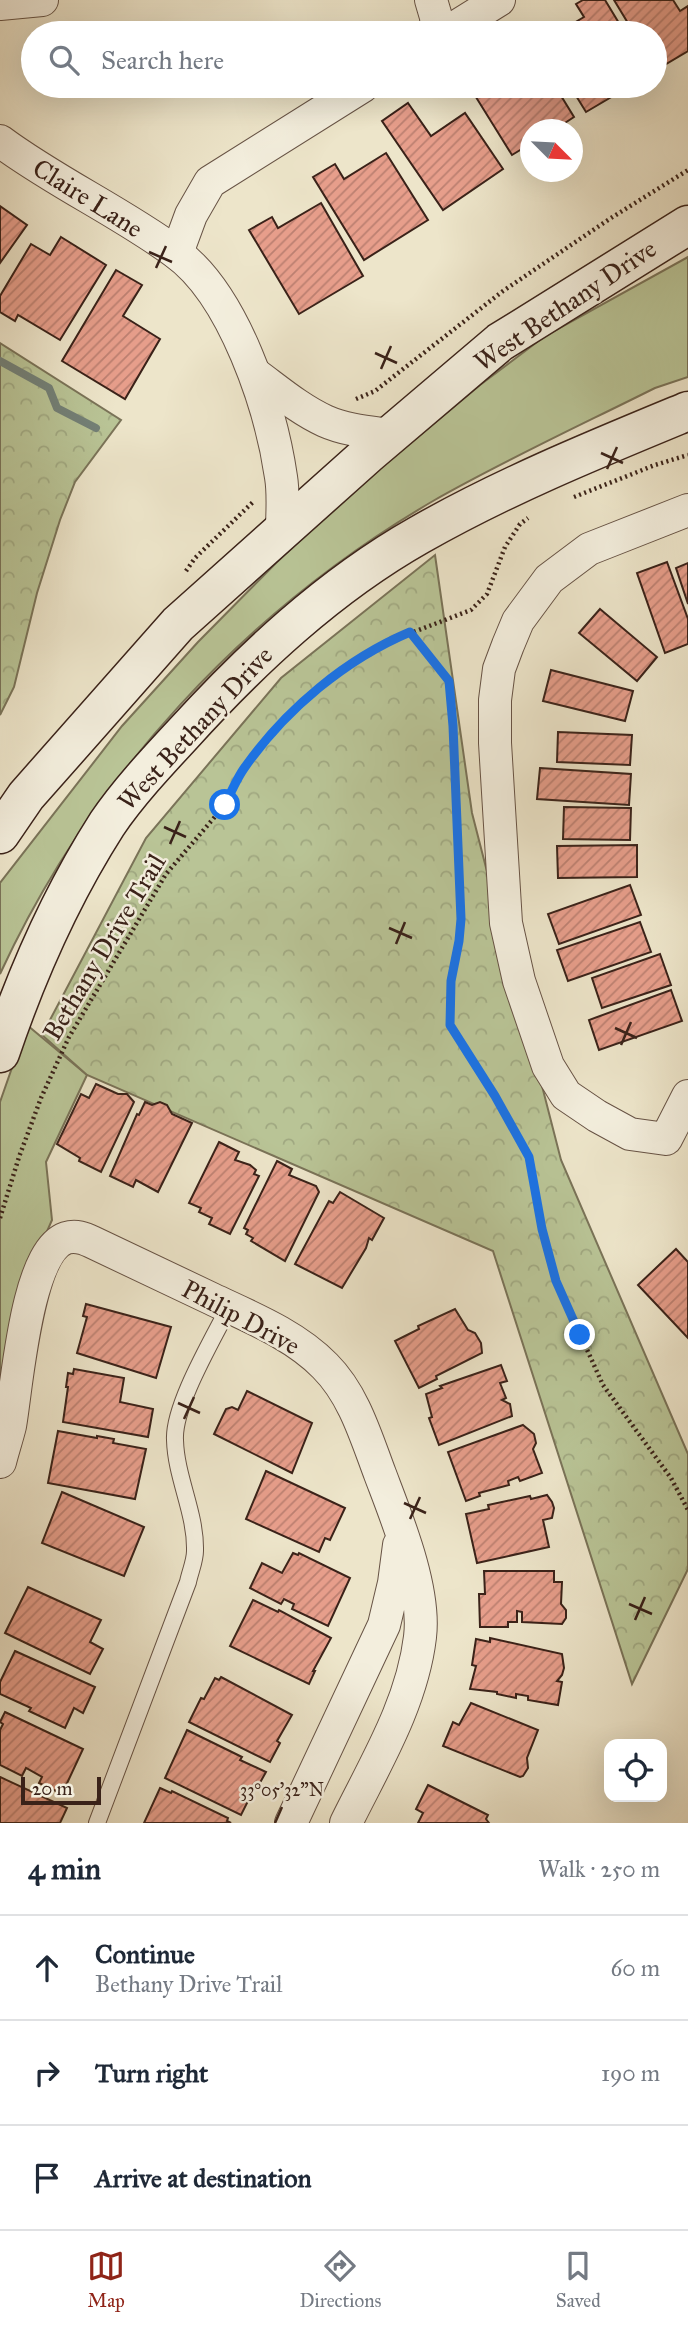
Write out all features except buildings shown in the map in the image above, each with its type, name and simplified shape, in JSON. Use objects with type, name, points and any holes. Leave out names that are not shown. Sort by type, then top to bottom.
[{"type":"main road","name":"West Bethany Drive","points":[[0,834],[26,796],[178,624],[282,530],[500,342],[688,225]]},
{"type":"main road","name":"West Bethany Drive","points":[[0,1053],[20,994],[63,900],[109,822],[216,697],[279,636],[350,580],[418,536],[546,470],[688,411]]},
{"type":"street","points":[[0,4],[42,0]]},
{"type":"street","points":[[431,0],[436,21]]},
{"type":"street","points":[[465,21],[499,0]]},
{"type":"street","name":"Claire Lane","points":[[177,253],[191,215],[210,182],[344,98]]},
{"type":"street","name":"Claire Lane","points":[[0,141],[177,253],[217,295],[255,374],[273,435],[282,481],[282,530]]},
{"type":"street","name":"Claire Lane","points":[[255,374],[325,421],[349,429],[390,435]]},
{"type":"street","points":[[688,510],[589,549],[548,579],[519,621],[508,645],[499,670],[495,700],[495,743],[506,923],[519,981],[548,1066],[566,1095],[630,1135],[666,1139],[688,1096]]},
{"type":"street","name":"Philip Drive","points":[[0,1462],[9,1428],[33,1290],[42,1266],[52,1250],[65,1238],[79,1237],[92,1242],[229,1307],[286,1336],[325,1366],[355,1408],[401,1529],[418,1595],[421,1635],[411,1682],[392,1729],[346,1823]]},
{"type":"street","name":"Philip Drive","points":[[291,1823],[384,1625],[394,1583],[401,1529]]},
{"type":"lane","points":[[97,1823],[188,1582],[195,1552],[194,1531],[174,1438],[180,1411],[229,1307]]},
{"type":"path","points":[[564,499],[688,455]]},
{"type":"path","name":"Bethany Drive Trail","points":[[0,1218],[37,1110],[69,1037],[166,874],[225,805],[245,767],[288,717],[336,674],[377,646],[458,616],[479,602],[492,585],[512,534],[529,517]]},
{"type":"path","points":[[410,632],[449,681],[461,919],[451,981],[450,1025],[495,1096],[529,1157],[542,1229],[556,1281],[603,1385],[671,1478],[688,1510]]},
{"type":"green space","points":[[688,257],[688,377],[655,388],[433,501],[364,545],[299,594],[237,647],[180,705],[127,767],[80,832],[37,902],[0,974],[0,883],[122,726],[198,642],[347,496],[480,385],[545,336]]},
{"type":"green space","points":[[0,343],[121,420],[75,482],[37,593],[14,687],[0,715]]},
{"type":"green space","points":[[435,555],[472,813],[561,1160],[688,1454],[688,1569],[632,1684],[493,1251],[87,1075],[42,1035],[146,838],[281,678]]},
{"type":"green space","points":[[27,1025],[87,1075],[46,1162],[52,1220],[20,1293],[0,1403],[0,1102]]},
{"type":"waterway","points":[[0,361],[49,388],[57,408],[96,428]]},
{"type":"route","points":[[225,805],[245,767],[288,717],[336,674],[377,646],[410,632],[449,681],[461,919],[451,981],[450,1025],[495,1096],[529,1157],[542,1229],[556,1281],[580,1335]]}]
